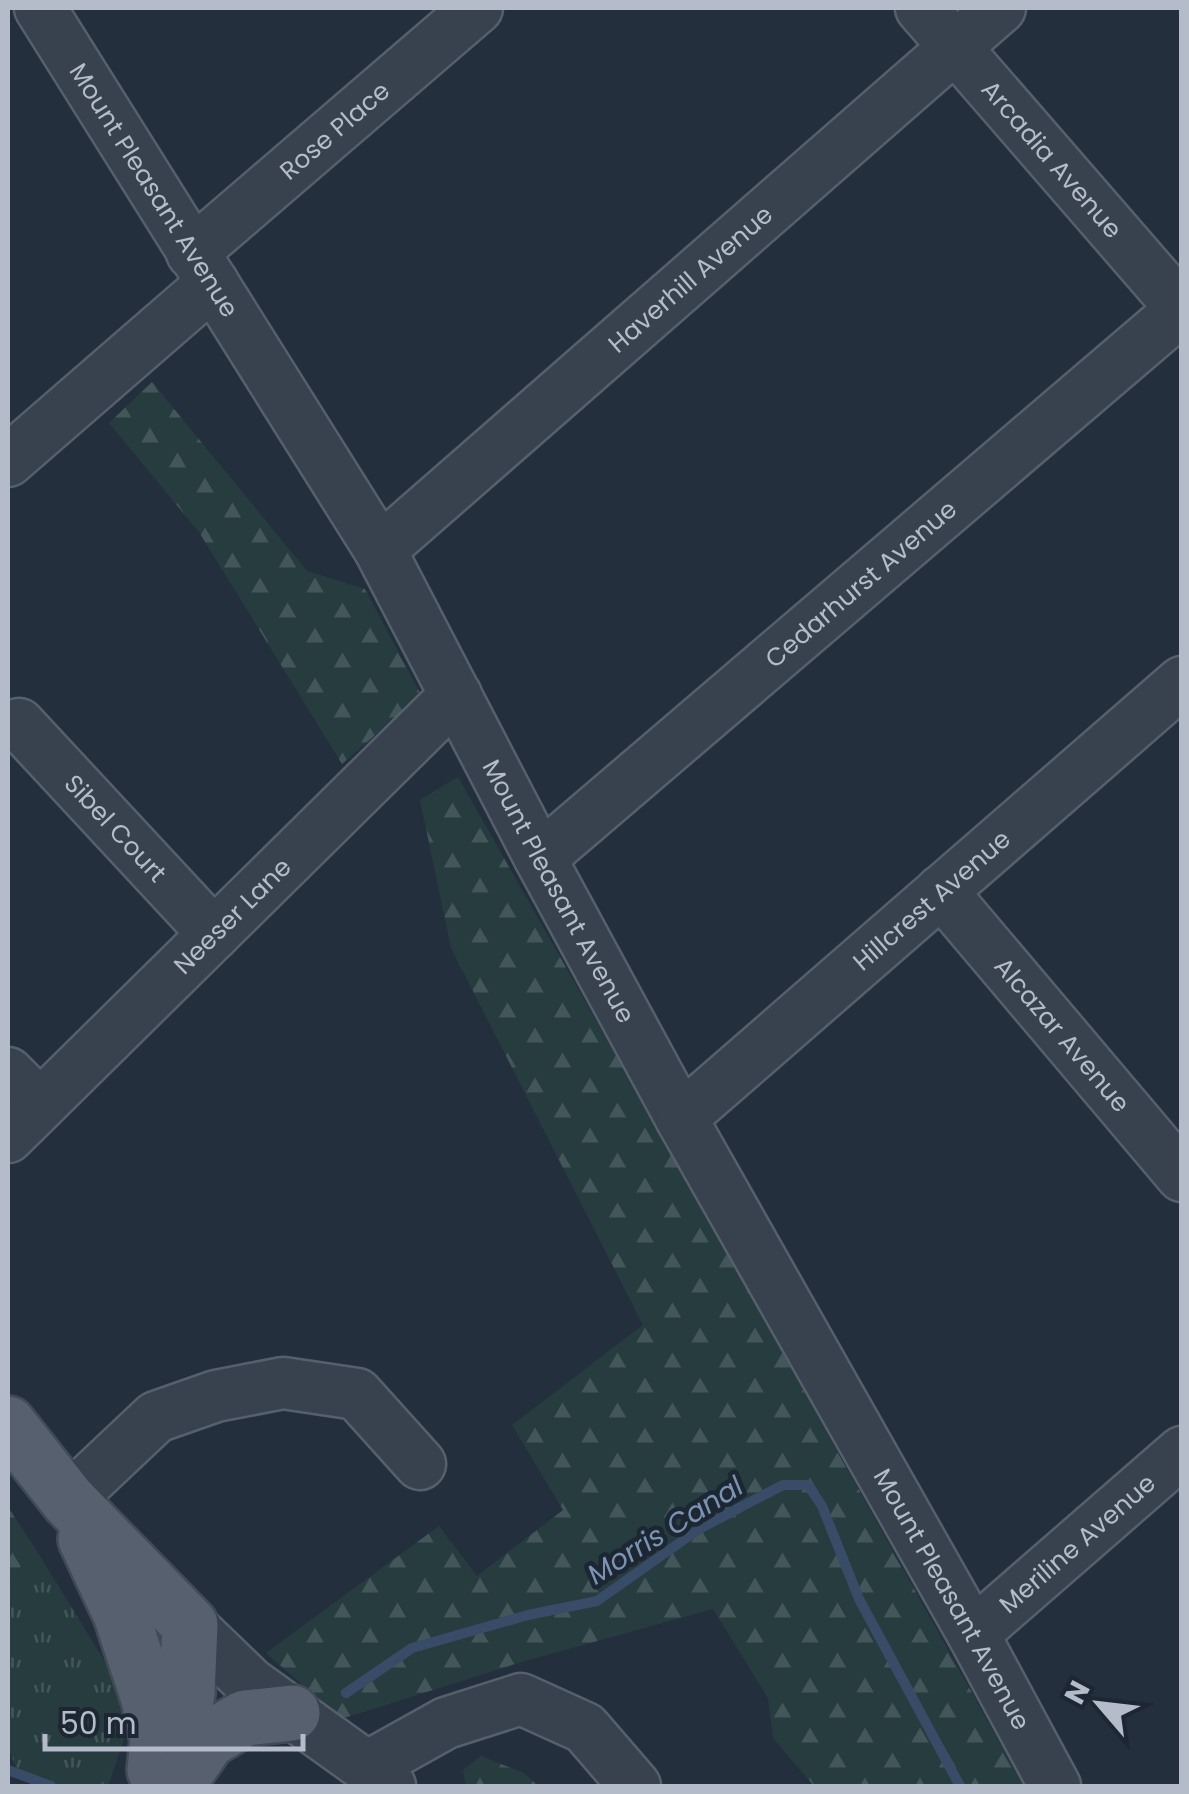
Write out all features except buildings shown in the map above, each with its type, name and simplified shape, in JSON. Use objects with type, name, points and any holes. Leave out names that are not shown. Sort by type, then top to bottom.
[{"type":"main road","points":[[8,1424],[68,1500],[190,1625],[187,1694],[162,1786]]},
{"type":"main road","points":[[68,1500],[121,1614],[148,1698],[158,1740],[154,1786]]},
{"type":"main road","points":[[176,1786],[208,1740],[246,1718],[292,1713]]},
{"type":"street","name":"Mount Pleasant Avenue","points":[[40,8],[380,550],[680,1118],[1055,1786]]},
{"type":"street","name":"Rose Place","points":[[8,461],[203,268],[477,8]]},
{"type":"street","name":"Arcadia Avenue","points":[[921,8],[1182,309]]},
{"type":"street","name":"Haverhill Avenue","points":[[380,550],[1000,8]]},
{"type":"street","name":"Cedarhurst Avenue","points":[[540,858],[1182,309]]},
{"type":"street","name":"Hillcrest Avenue","points":[[680,1118],[1182,682]]},
{"type":"street","name":"Neeser Lane","points":[[18,1105],[214,934],[456,695]]},
{"type":"street","name":"Sibel Court","points":[[19,724],[214,934]]},
{"type":"street","name":"Alcazar Avenue","points":[[941,891],[1182,1176]]},
{"type":"street","points":[[68,1500],[156,1417],[216,1396],[283,1384],[357,1394],[420,1464]]},
{"type":"street","name":"Meriline Avenue","points":[[973,1634],[1182,1452]]},
{"type":"street","points":[[190,1625],[250,1682],[378,1777],[446,1724],[521,1699],[585,1728],[635,1786]]},
{"type":"green space","points":[[152,382],[307,571],[365,589],[421,695],[342,764],[199,532],[109,423]]},
{"type":"green space","points":[[458,777],[1024,1786],[814,1786],[773,1738],[768,1698],[713,1609],[525,1661],[341,1719],[266,1653],[439,1526],[477,1576],[563,1510],[512,1425],[643,1325],[451,948],[420,800]]},
{"type":"green space","points":[[8,1507],[35,1548],[9,1582],[8,1589]]},
{"type":"green space","points":[[35,1548],[118,1683],[128,1728],[108,1786],[51,1786],[18,1773],[8,1747],[8,1589],[9,1582]]},
{"type":"green space","points":[[481,1756],[524,1773],[538,1786],[466,1786],[463,1770]]},
{"type":"waterway","name":"Morris Canal","points":[[346,1693],[412,1648],[528,1615],[597,1601],[699,1529],[783,1485],[808,1485],[822,1506],[859,1599],[960,1786]]},
{"type":"waterway","points":[[8,1770],[51,1786]]}]
